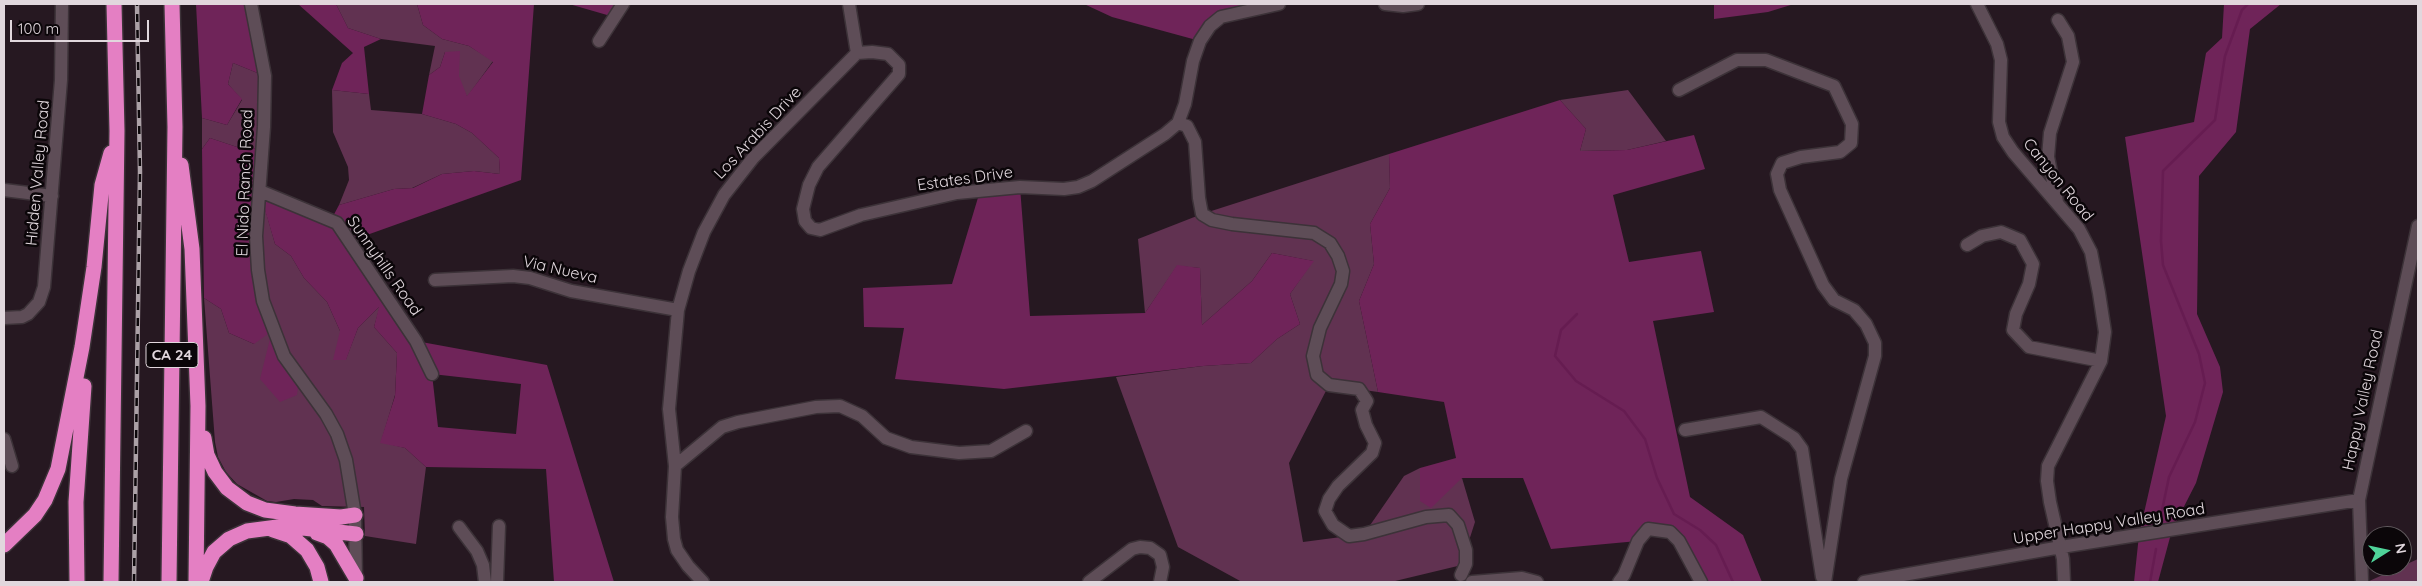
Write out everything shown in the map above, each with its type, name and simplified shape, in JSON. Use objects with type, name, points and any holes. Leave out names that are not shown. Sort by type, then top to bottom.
[{"type":"highway","points":[[111,582],[116,131],[114,4]]},
{"type":"highway","name":"CA 24","points":[[169,582],[175,127],[172,4]]},
{"type":"highway","points":[[175,127],[188,209],[192,249],[198,406],[196,582]]},
{"type":"highway","points":[[4,545],[35,515],[52,485],[62,452],[82,347],[94,267],[102,185],[116,131]]},
{"type":"highway","points":[[77,582],[76,502],[84,376],[82,347]]},
{"type":"highway","points":[[198,406],[210,464],[224,485],[238,498],[255,507],[275,511],[341,517],[355,515]]},
{"type":"highway","points":[[201,582],[208,561],[217,548],[233,536],[252,530],[278,526],[356,534]]},
{"type":"highway","points":[[306,528],[328,537],[336,544],[356,580]]},
{"type":"highway","points":[[252,530],[277,531],[296,540],[314,561],[321,582]]},
{"type":"street","name":"Hidden Valley Road","points":[[4,318],[22,317],[28,314],[42,295],[61,80],[62,4]]},
{"type":"street","name":"El Nido Ranch Road","points":[[251,4],[265,76],[264,127],[256,236],[258,270],[263,301],[284,356],[326,414],[337,434],[350,478],[355,515],[356,580]]},
{"type":"street","points":[[599,41],[622,4]]},
{"type":"street","points":[[849,4],[857,53]]},
{"type":"street","points":[[1279,4],[1221,18],[1210,26],[1200,41],[1178,123],[1187,126],[1195,142],[1198,198],[1202,214],[1212,220],[1232,224],[1314,233],[1330,242],[1338,256],[1343,271],[1341,284],[1320,328],[1313,356],[1317,375],[1329,385],[1359,389],[1367,401],[1362,410],[1366,425],[1375,443],[1372,453],[1338,486],[1329,499],[1326,511],[1333,525],[1349,536],[1364,534],[1426,517],[1449,515],[1458,525],[1466,550],[1466,564],[1461,575]]},
{"type":"street","points":[[1385,4],[1403,6],[1418,4]]},
{"type":"street","name":"Canyon Road","points":[[1978,4],[1997,44],[2002,60],[1999,122],[2003,137],[2012,152],[2079,229],[2091,252],[2105,332],[2101,361],[2048,466],[2047,481],[2061,547],[2064,582]]},
{"type":"street","points":[[2058,20],[2068,36],[2073,62],[2050,134],[2048,150],[2050,172],[2058,204]]},
{"type":"street","name":"Estates Drive","points":[[857,53],[888,54],[899,65],[899,74],[818,167],[809,185],[803,210],[805,221],[811,228],[820,230],[861,215],[957,193],[1020,187],[1064,189],[1078,187],[1092,181],[1165,134],[1178,123]]},
{"type":"street","name":"Los Arabis Drive","points":[[703,582],[683,558],[674,539],[672,517],[675,466],[669,408],[678,310],[689,271],[704,232],[724,195],[753,158],[857,53]]},
{"type":"street","points":[[1678,90],[1737,60],[1766,60],[1834,86],[1852,124],[1851,143],[1840,152],[1782,163],[1777,174],[1780,190],[1823,285],[1834,300],[1854,310],[1866,324],[1875,343],[1875,356],[1841,480],[1824,582]]},
{"type":"street","points":[[4,190],[52,196]]},
{"type":"street","name":"Sunnyhills Road","points":[[260,191],[337,223],[416,341],[432,374]]},
{"type":"street","name":"Happy Valley Road","points":[[2362,582],[2359,500],[2418,226]]},
{"type":"street","points":[[1967,245],[1982,236],[2001,232],[2020,240],[2033,264],[2029,284],[2016,314],[2013,330],[2030,347],[2101,361]]},
{"type":"street","name":"Via Nueva","points":[[434,280],[512,276],[530,278],[571,291],[678,310]]},
{"type":"street","points":[[675,466],[722,427],[738,422],[816,407],[840,406],[862,416],[886,438],[911,447],[959,452],[991,451],[1026,431]]},
{"type":"street","points":[[1685,430],[1761,417],[1794,438],[1802,449],[1824,582]]},
{"type":"street","points":[[4,439],[12,466]]},
{"type":"street","name":"Upper Happy Valley Road","points":[[1864,582],[2061,547],[2359,500]]},
{"type":"street","points":[[497,582],[498,526]]},
{"type":"street","points":[[459,527],[477,551],[483,565],[486,582]]},
{"type":"street","points":[[1619,582],[1624,575],[1638,541],[1648,529],[1670,532],[1679,541],[1701,582]]},
{"type":"street","points":[[1089,582],[1132,549],[1140,547],[1150,548],[1160,555],[1163,567],[1160,582]]},
{"type":"street","points":[[1472,582],[1522,578],[1537,582]]},
{"type":"shaded area","points":[[196,4],[251,4],[265,76],[233,63],[228,84],[242,99],[227,125],[202,118]]},
{"type":"shaded area","points":[[298,4],[336,4],[348,28],[381,39],[364,47],[369,94],[332,90],[342,63],[353,53]]},
{"type":"shaded area","points":[[336,4],[417,4],[423,25],[442,39],[469,46],[493,61],[467,97],[445,52],[440,67],[429,75],[435,46],[381,39],[348,28]]},
{"type":"shaded area","points":[[417,4],[534,4],[521,180],[350,241],[416,341],[547,365],[614,582],[554,582],[546,469],[426,467],[405,448],[380,443],[395,396],[397,353],[374,327],[379,307],[358,328],[346,360],[333,360],[340,331],[327,302],[304,278],[291,256],[275,244],[260,193],[263,301],[299,378],[297,395],[280,402],[260,379],[272,331],[254,344],[229,333],[221,309],[204,298],[202,149],[210,138],[237,147],[263,149],[260,191],[331,220],[339,205],[394,189],[413,188],[442,174],[474,171],[500,174],[499,158],[472,133],[456,124],[422,114],[429,75],[440,67],[445,52],[460,51],[459,76],[467,96],[493,62],[469,46],[442,39],[423,25]],"holes":[[[432,374],[521,384],[516,434],[438,427]]]},
{"type":"shaded area","points":[[569,4],[623,4],[614,17]]},
{"type":"shaded area","points":[[1084,4],[1279,4],[1221,18],[1200,41],[1112,17]]},
{"type":"shaded area","points":[[1714,4],[1794,4],[1768,12],[1714,19]]},
{"type":"shaded area","points":[[2224,4],[2281,4],[2250,29],[2236,132],[2199,176],[2197,314],[2220,367],[2223,392],[2196,483],[2172,530],[2158,582],[2134,582],[2139,535],[2166,416],[2125,137],[2194,122],[2206,53],[2222,38]]},
{"type":"shaded area","points":[[233,63],[265,76],[263,149],[237,147],[210,138],[202,149],[202,118],[227,125],[242,100],[228,84]]},
{"type":"shaded area","points":[[332,90],[369,94],[371,110],[422,114],[456,124],[472,133],[499,158],[500,174],[474,171],[442,174],[412,188],[394,189],[339,205],[349,180],[348,167],[333,132]]},
{"type":"shaded area","points":[[1628,90],[1666,141],[1627,150],[1580,151],[1586,129],[1560,100]]},
{"type":"shaded area","points":[[1560,100],[1586,129],[1580,151],[1627,150],[1694,135],[1705,169],[1613,195],[1629,262],[1701,251],[1714,312],[1653,321],[1690,497],[1743,535],[1762,582],[1701,582],[1679,541],[1655,529],[1638,541],[1551,549],[1523,478],[1462,478],[1431,508],[1420,501],[1420,468],[1456,458],[1444,402],[1378,392],[1359,301],[1374,264],[1370,224],[1390,188],[1389,154]]},
{"type":"shaded area","points":[[1389,154],[1390,188],[1370,224],[1374,264],[1359,301],[1378,392],[1329,385],[1289,463],[1303,542],[1364,534],[1404,476],[1420,468],[1420,501],[1462,478],[1475,522],[1466,550],[1466,564],[1391,582],[1242,582],[1178,547],[1116,377],[1203,366],[1251,363],[1277,339],[1300,324],[1290,294],[1313,261],[1272,253],[1252,281],[1202,325],[1200,268],[1177,266],[1145,313],[1138,239],[1202,214]]},
{"type":"shaded area","points":[[1020,187],[1030,316],[1145,313],[1177,265],[1200,268],[1202,325],[1252,281],[1272,253],[1314,261],[1290,294],[1300,324],[1277,339],[1251,363],[1203,366],[1004,389],[895,379],[904,328],[864,327],[863,288],[952,284],[980,191]]},
{"type":"shaded area","points":[[260,191],[275,244],[291,256],[304,278],[327,302],[340,331],[346,359],[358,328],[380,306],[374,327],[397,353],[395,395],[381,442],[405,448],[426,467],[416,544],[365,536],[364,507],[322,506],[313,500],[267,501],[237,484],[226,472],[218,457],[215,442],[204,298],[221,309],[229,333],[254,344],[263,301]]},
{"type":"shaded area","points":[[2418,559],[2418,582],[2367,582],[2380,576],[2412,576],[2412,562]]},
{"type":"waterway","points":[[2161,515],[2169,477],[2195,422],[2205,383],[2199,354],[2163,265],[2161,241],[2163,171],[2215,120],[2225,56],[2242,10],[2248,4]]},
{"type":"waterway","points":[[1577,314],[1561,330],[1555,356],[1576,381],[1624,411],[1645,439],[1657,478],[1674,514],[1700,530],[1716,545],[1733,582]]},
{"type":"waterway","points":[[2150,582],[2156,549]]},
{"type":"railway","points":[[134,582],[140,172],[137,4]]}]
